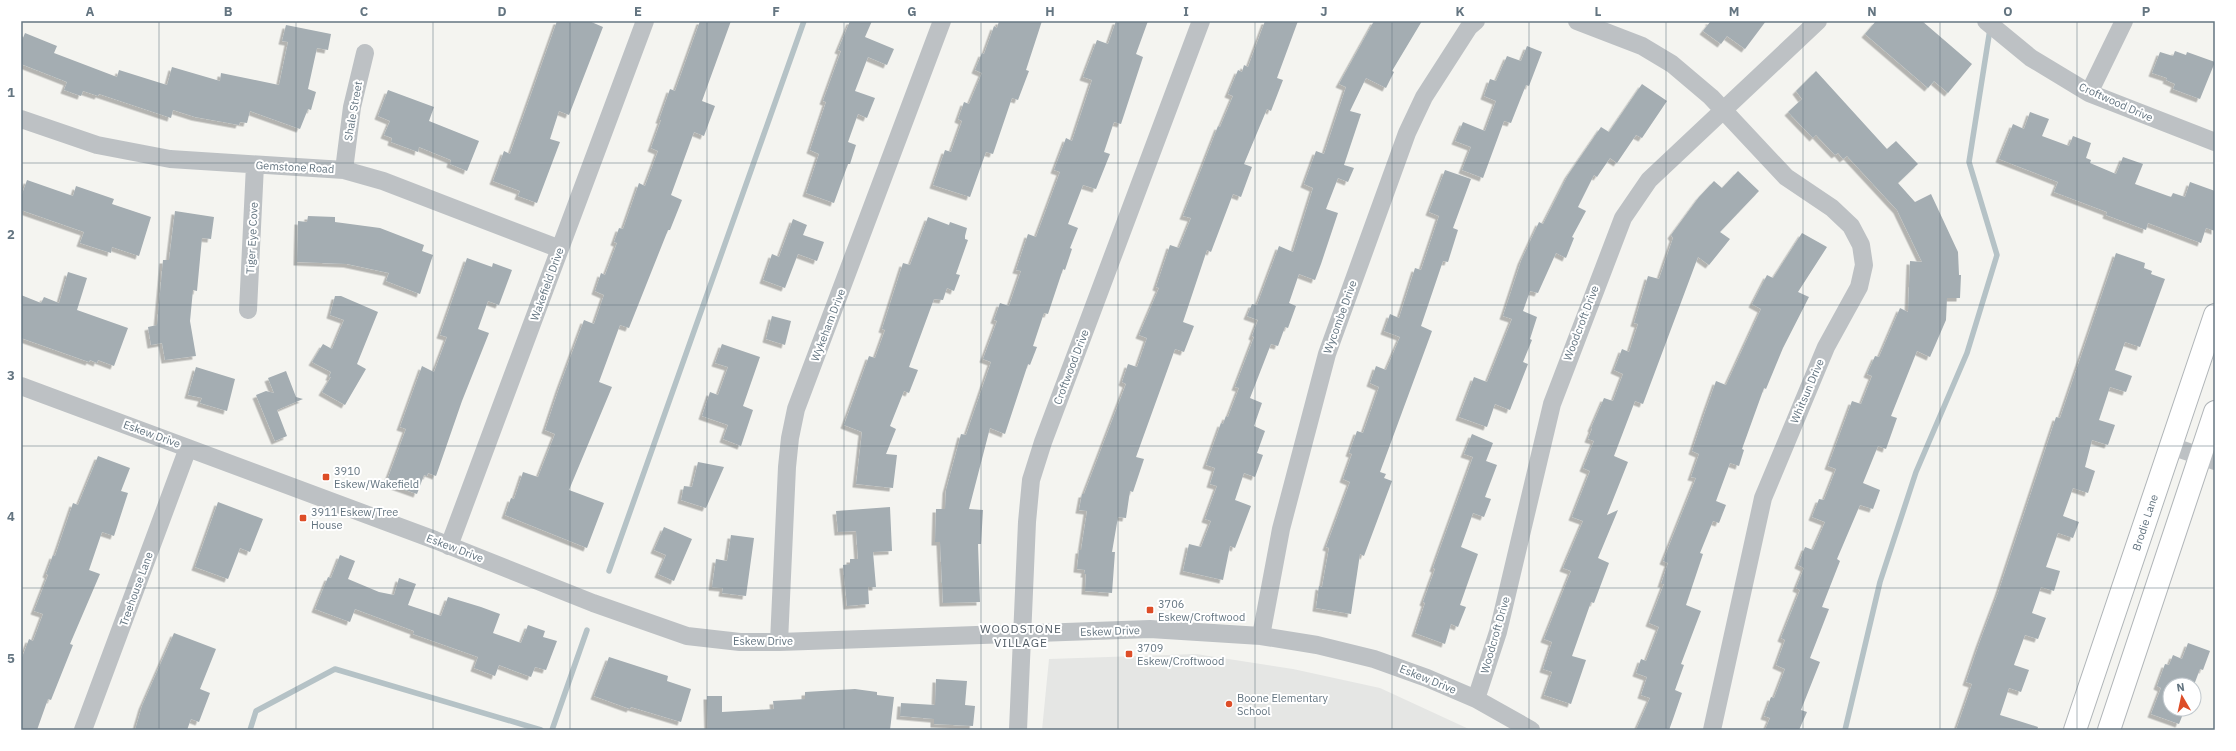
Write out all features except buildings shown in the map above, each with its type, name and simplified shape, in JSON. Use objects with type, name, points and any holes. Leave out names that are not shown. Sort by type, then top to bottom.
[{"type":"main road","name":"Brodie Lane","points":[[2080,729],[2171,446],[2215,315]]},
{"type":"main road","points":[[2109,730],[2208,458],[2215,412]]},
{"type":"street","name":"Wakefield Drive","points":[[449,546],[645,21]]},
{"type":"street","name":"Wykeham Drive","points":[[779,642],[788,460],[790,438],[796,410],[942,21]]},
{"type":"street","name":"Croftwood Drive","points":[[1018,730],[1027,522],[1031,480],[1039,454],[1201,21]]},
{"type":"street","name":"Wycombe Drive","points":[[1261,636],[1281,530],[1327,354],[1407,133],[1424,97],[1469,27],[1476,21]]},
{"type":"street","points":[[1576,21],[1642,46],[1672,64],[1711,97],[1724,112]]},
{"type":"street","name":"Woodcroft Drive","points":[[1476,699],[1498,632],[1552,404],[1623,218],[1648,180],[1724,112],[1818,21]]},
{"type":"street","name":"Croftwood Drive","points":[[1986,21],[2031,58],[2089,93],[2215,142]]},
{"type":"street","points":[[2089,93],[2124,21]]},
{"type":"street","name":"Shale Street","points":[[344,170],[352,107],[366,53]]},
{"type":"street","name":"Whitsun Drive","points":[[1712,730],[1763,498],[1826,347],[1858,287],[1864,265],[1861,246],[1851,226],[1832,208],[1786,177],[1724,112]]},
{"type":"street","name":"Gemstone Road","points":[[21,119],[97,145],[170,159],[344,170],[383,181],[560,249]]},
{"type":"street","name":"Tiger Eye Cove","points":[[248,310],[255,165]]},
{"type":"street","name":"Eskew Drive","points":[[21,386],[449,546],[593,602],[687,636],[740,642],[779,642],[1022,635],[1150,629],[1261,636],[1317,645],[1374,659],[1427,678],[1476,699],[1531,730]]},
{"type":"street","points":[[2171,446],[2208,458]]},
{"type":"street","name":"Treehouse Lane","points":[[83,730],[188,448]]},
{"type":"shaded area","name":"Boone Elementary School","points":[[1196,654],[1293,669],[1380,688],[1471,730],[1042,730],[1049,659]]},
{"type":"waterway","points":[[609,571],[804,21]]},
{"type":"waterway","points":[[1845,730],[1880,582],[1916,472],[1967,353],[1997,255],[1969,162],[1990,29]]},
{"type":"waterway","points":[[552,730],[587,630]]},
{"type":"waterway","points":[[250,730],[256,711],[335,669],[541,730]]},
{"type":"place","name":"3910 Eskew/Wakefield","points":[[326,477]]},
{"type":"place","name":"3911 Eskew/Tree House","points":[[303,518]]},
{"type":"place","name":"3706 Eskew/Croftwood","points":[[1150,610]]},
{"type":"place","name":"3709 Eskew/Croftwood","points":[[1129,654]]},
{"type":"place","name":"Boone Elementary School","points":[[1229,704]]},
{"type":"district","name":"WOODSTONE VILLAGE","points":[[1021,635]]}]
